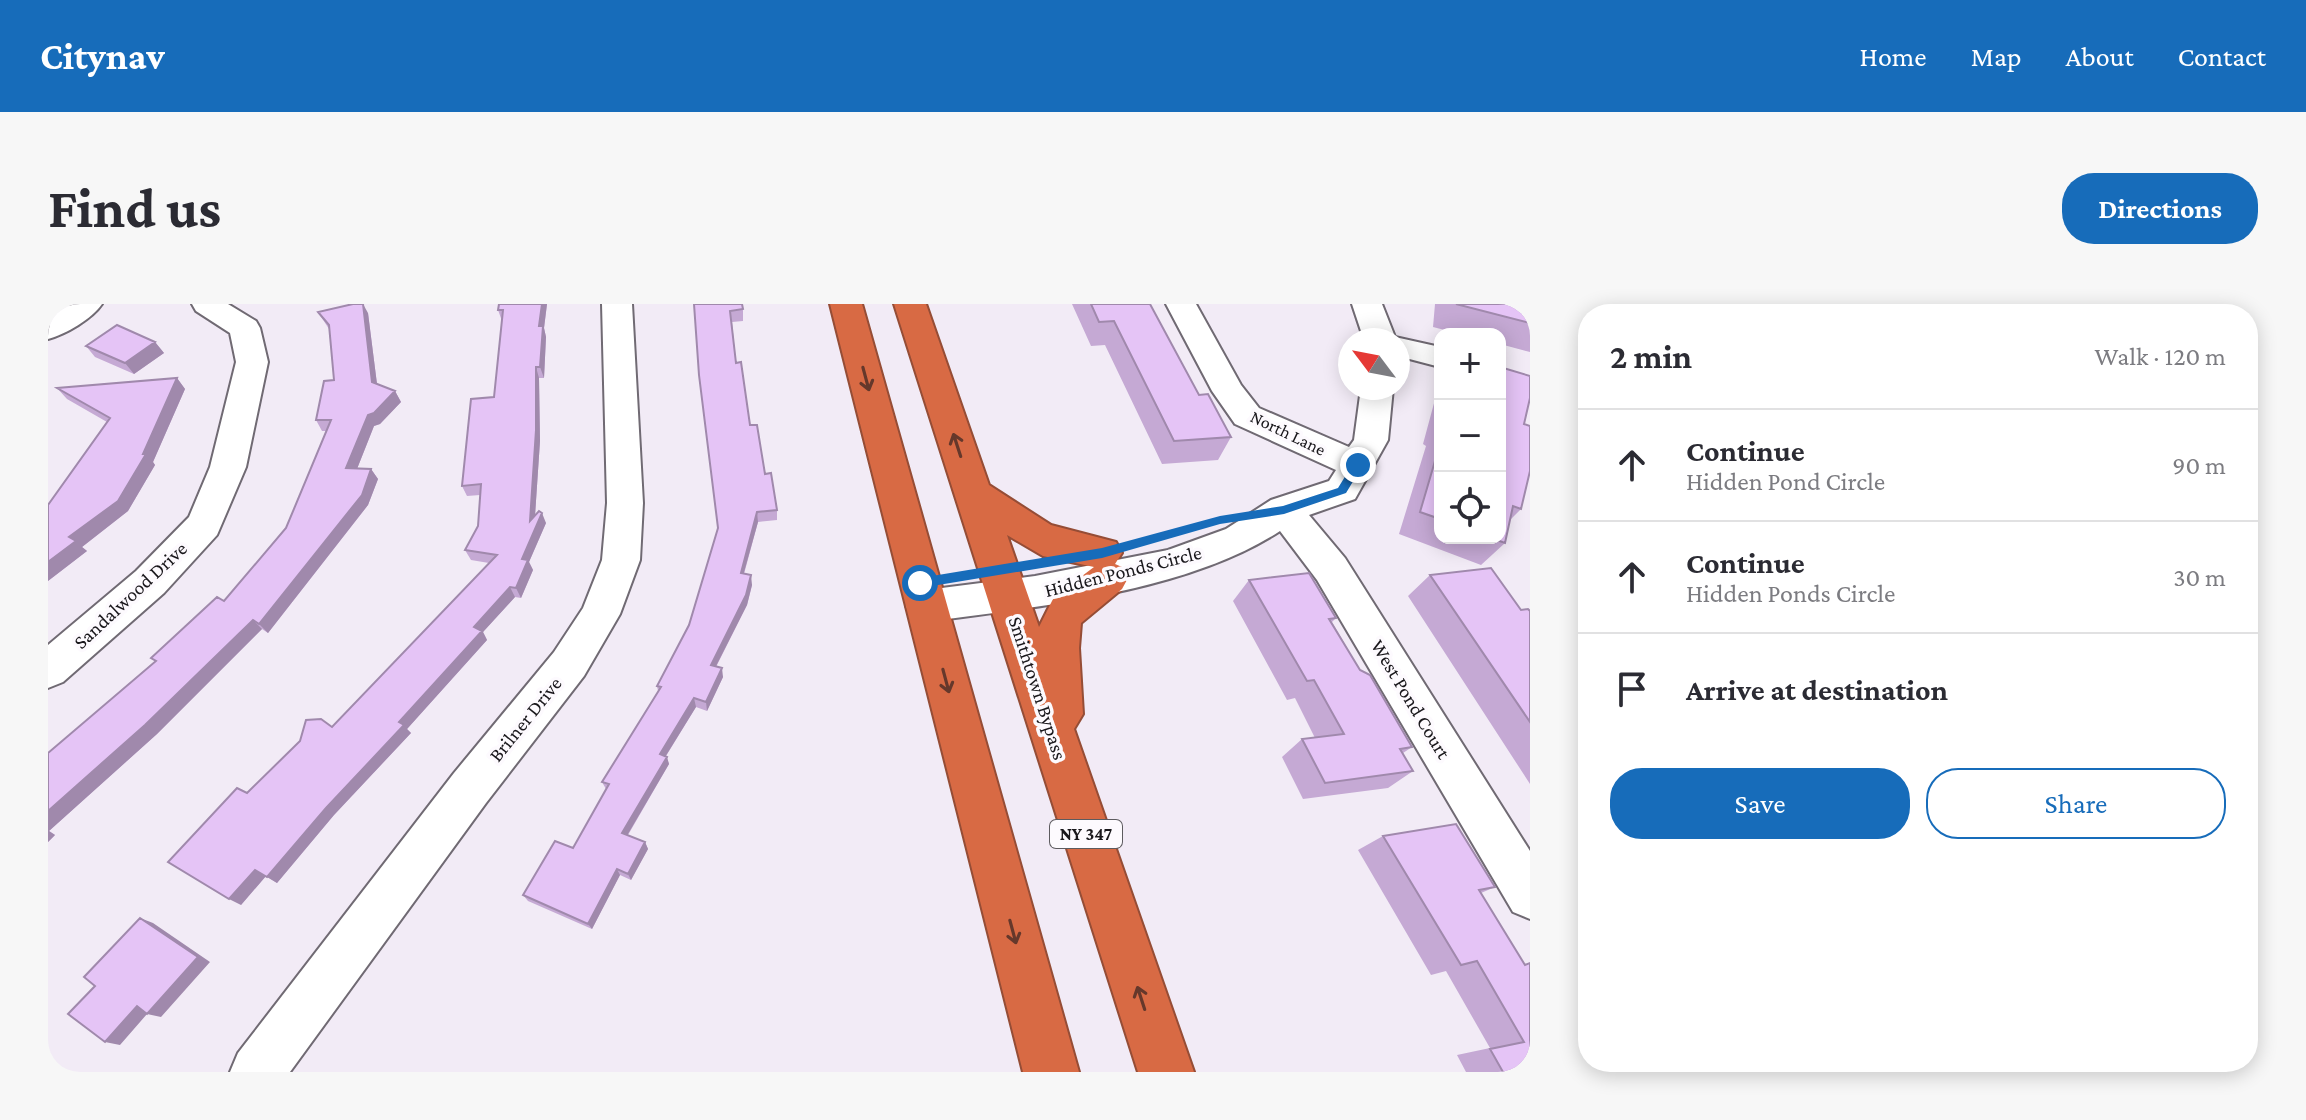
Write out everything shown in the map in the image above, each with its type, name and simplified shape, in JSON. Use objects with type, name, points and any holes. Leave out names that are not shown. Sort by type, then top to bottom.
[{"type":"highway","points":[[846,304],[1051,1072]]},
{"type":"highway","name":"Smithtown Bypass","points":[[910,304],[1166,1072]]},
{"type":"highway","points":[[972,492],[1013,522],[1047,541],[1105,565],[1062,617],[1059,638],[1062,761]]},
{"type":"street","points":[[48,329],[87,304]]},
{"type":"street","name":"Sandalwood Drive","points":[[48,670],[150,582],[204,525],[228,467],[252,362],[245,328],[207,304]]},
{"type":"street","name":"Brilner Drive","points":[[257,1072],[470,788],[569,664],[600,614],[621,560],[625,503],[617,304]]},
{"type":"street","name":"North Lane","points":[[1181,304],[1228,391],[1247,416],[1358,465]]},
{"type":"street","points":[[1367,304],[1378,328]]},
{"type":"street","points":[[1410,349],[1434,355]]},
{"type":"street","name":"Hidden Ponds Circle","points":[[923,594],[1003,584],[1105,565],[1171,564],[1207,537],[1239,539],[1284,510],[1342,490],[1371,440],[1376,400]]},
{"type":"street","name":"West Pond Court","points":[[1284,510],[1331,569],[1530,895]]},
{"type":"building","points":[[363,304],[372,382],[395,391],[374,413],[368,415],[346,468],[371,469],[362,495],[259,624],[253,620],[145,725],[48,811],[48,753],[156,661],[151,658],[217,597],[224,601],[286,528],[331,420],[316,420],[324,381],[334,380],[329,325],[318,312]]},
{"type":"building","points":[[499,304],[542,304],[540,367],[536,367],[536,430],[530,521],[539,511],[542,513],[522,559],[528,560],[516,588],[510,587],[474,627],[482,631],[399,722],[404,725],[267,877],[255,870],[229,899],[168,862],[237,788],[247,793],[300,741],[306,720],[321,719],[332,727],[497,555],[465,550],[478,526],[481,484],[462,486],[471,399],[494,397],[503,310],[498,310]]},
{"type":"building","points":[[694,304],[742,304],[743,309],[730,311],[736,363],[741,362],[750,425],[757,425],[765,474],[771,473],[777,510],[757,512],[741,573],[751,575],[746,595],[711,665],[722,668],[706,702],[694,698],[660,754],[667,757],[622,833],[645,842],[628,874],[617,869],[588,924],[523,895],[555,841],[573,848],[609,784],[602,782],[661,687],[657,686],[689,625],[718,528],[699,375]]},
{"type":"building","points":[[1091,304],[1150,304],[1199,395],[1208,394],[1231,437],[1174,441],[1114,321],[1099,322]]},
{"type":"building","points":[[1456,304],[1530,304],[1530,323]]},
{"type":"building","points":[[117,325],[155,342],[125,363],[86,346]]},
{"type":"building","points":[[1506,369],[1530,376],[1530,398],[1524,424],[1530,426],[1530,471],[1521,509],[1513,506],[1506,538]]},
{"type":"building","points":[[177,378],[143,454],[146,454],[118,501],[69,537],[76,541],[48,562],[48,505],[110,418],[57,388]]},
{"type":"building","points":[[1434,464],[1434,517],[1420,512]]},
{"type":"building","points":[[1491,568],[1521,610],[1530,611],[1530,722],[1430,575]]},
{"type":"building","points":[[1309,573],[1336,618],[1329,619],[1360,670],[1370,675],[1412,747],[1400,749],[1413,771],[1325,783],[1302,739],[1344,734],[1314,680],[1307,681],[1249,580]]},
{"type":"building","points":[[1456,824],[1495,887],[1479,890],[1525,965],[1530,963],[1530,1072],[1503,1072],[1490,1049],[1524,1042],[1477,961],[1461,965],[1383,836]]},
{"type":"building","points":[[140,918],[198,957],[147,1014],[137,1006],[105,1042],[68,1014],[95,986],[84,977]]},
{"type":"route","points":[[920,583],[1102,553],[1220,520],[1284,510],[1342,490],[1358,465]]}]
